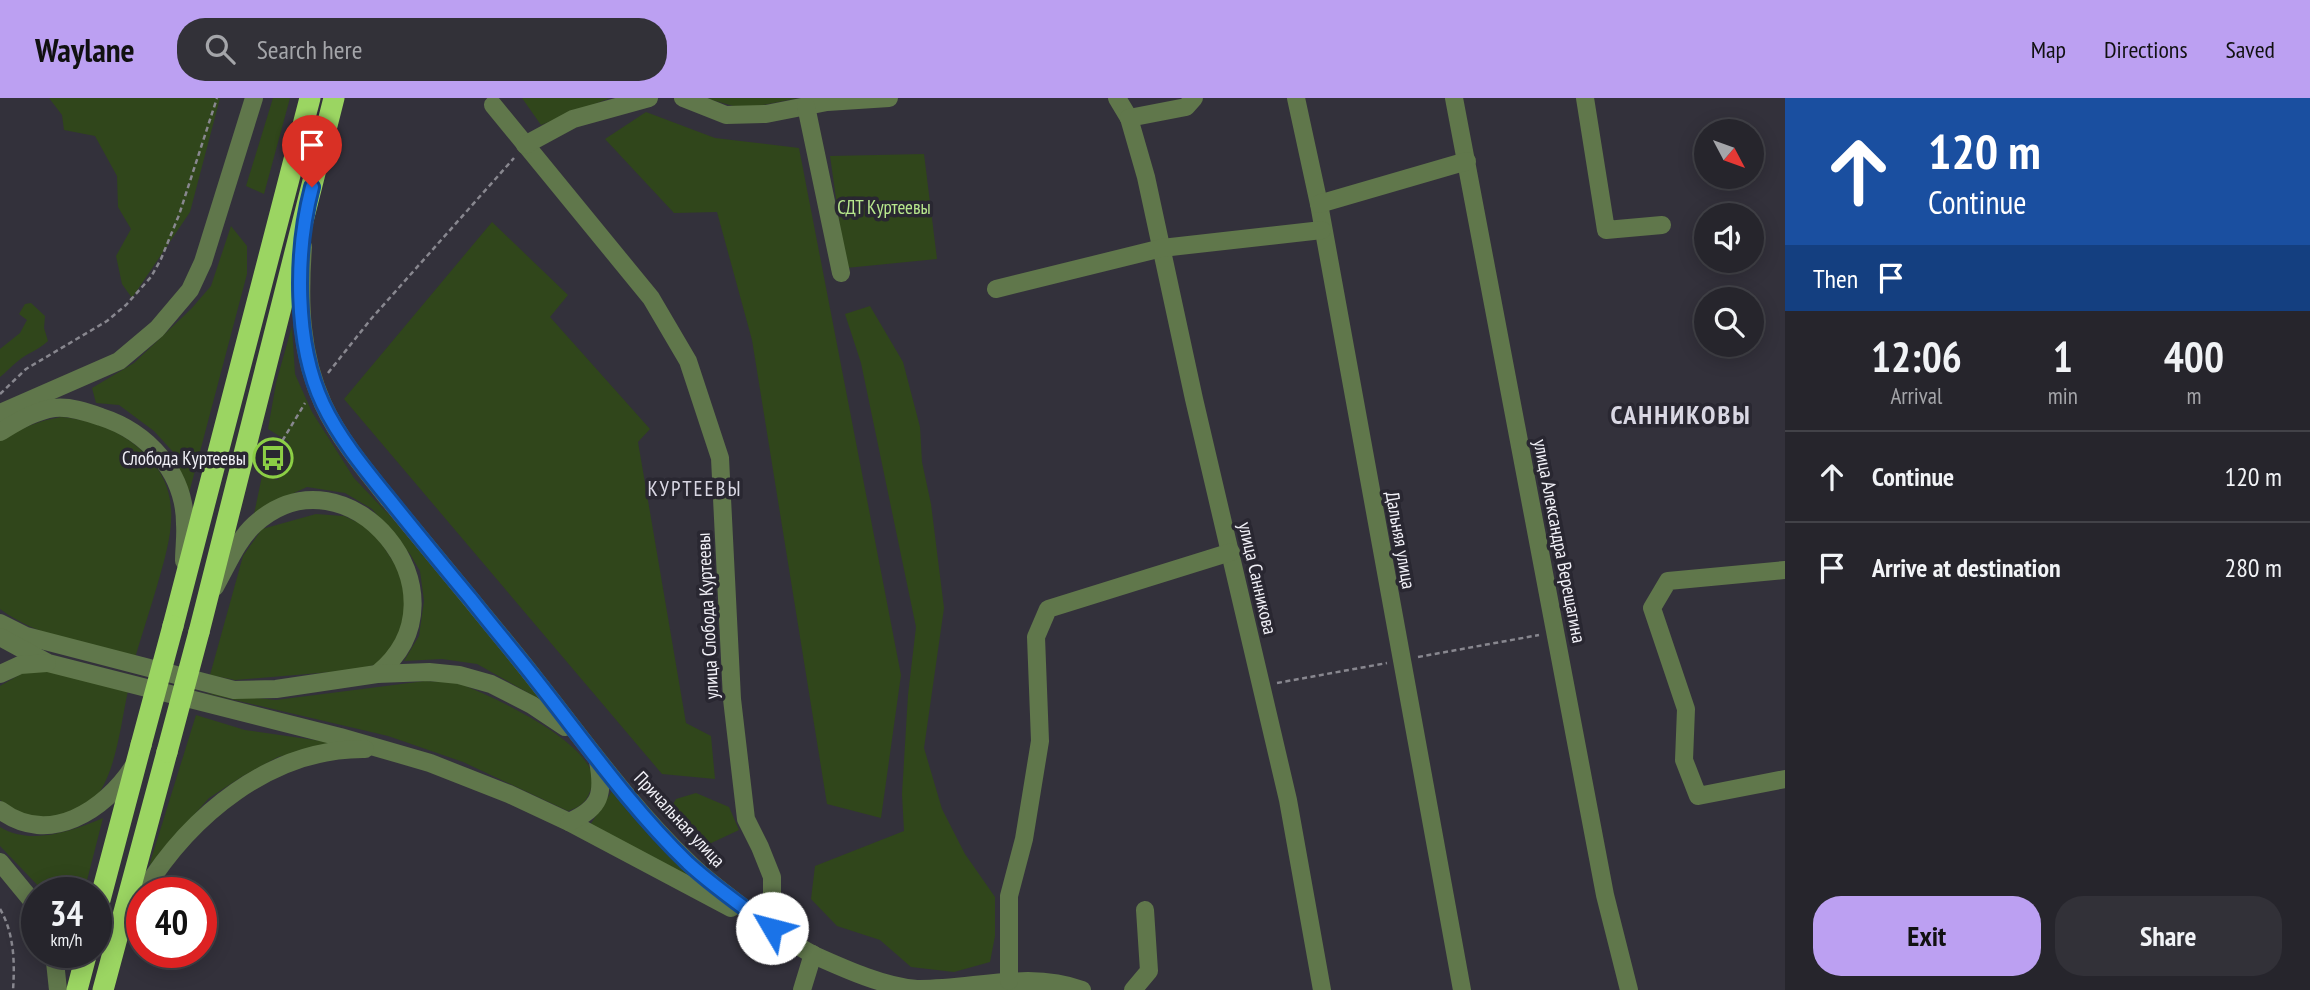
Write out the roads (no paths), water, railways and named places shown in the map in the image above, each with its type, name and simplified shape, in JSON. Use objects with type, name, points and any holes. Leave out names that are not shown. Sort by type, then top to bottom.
[{"type":"highway","points":[[106,877],[310,98]]},
{"type":"highway","points":[[103,990],[208,599],[334,98]]},
{"type":"highway","points":[[77,990],[83,968]]},
{"type":"street","points":[[0,412],[119,360],[157,329],[190,290],[203,262],[254,98]]},
{"type":"street","points":[[525,145],[573,119],[649,98]]},
{"type":"street","points":[[683,98],[726,115],[766,114],[827,102],[889,98]]},
{"type":"street","name":"улица Санникова","points":[[1117,98],[1129,118],[1146,177],[1288,800],[1322,990]]},
{"type":"street","points":[[1129,118],[1186,107],[1194,98]]},
{"type":"street","name":"Дальняя улица","points":[[1296,98],[1319,204],[1462,990]]},
{"type":"street","name":"улица Александра Верещагина","points":[[1454,98],[1605,895],[1629,990]]},
{"type":"street","points":[[1585,98],[1606,230],[1662,225]]},
{"type":"street","name":"улица Слобода Куртеевы","points":[[493,105],[651,298],[688,361],[720,458],[732,699],[746,819],[761,847],[772,877],[772,928]]},
{"type":"street","points":[[806,106],[841,273]]},
{"type":"street","points":[[1319,204],[1467,162]]},
{"type":"street","name":"Причальная улица","points":[[306,209],[300,296],[302,328],[317,386],[330,415],[376,484],[598,760],[687,862],[772,928],[813,954],[876,979],[914,989],[956,989],[1009,981],[1050,982],[1082,990]]},
{"type":"street","points":[[996,289],[1162,248],[1322,230]]},
{"type":"street","points":[[0,432],[71,383]]},
{"type":"street","points":[[0,432],[34,413],[57,408],[85,411],[112,420],[143,438],[158,451],[168,465],[182,500],[186,521],[182,593]]},
{"type":"street","points":[[208,599],[246,533],[273,512],[289,504],[309,501],[332,502],[356,510],[373,522],[393,543],[410,578],[414,597],[407,639],[389,665],[377,674]]},
{"type":"street","points":[[1009,981],[1009,896],[1024,839],[1040,741],[1036,637],[1048,609],[1231,552]]},
{"type":"street","points":[[1785,570],[1668,581],[1652,608],[1686,709],[1684,760],[1698,796],[1785,779]]},
{"type":"street","points":[[0,623],[26,636],[234,690],[276,689],[377,674],[459,675],[491,684],[532,705],[577,734]]},
{"type":"street","points":[[0,637],[48,663],[392,751],[429,763],[509,794],[569,822],[772,928]]},
{"type":"street","points":[[0,674],[20,665],[48,663]]},
{"type":"street","points":[[152,877],[161,863],[202,818],[220,802],[259,777],[291,763],[338,751],[392,751]]},
{"type":"street","points":[[0,810],[20,822],[37,825],[65,823],[82,817],[112,794],[139,753]]},
{"type":"street","points":[[569,822],[585,815],[598,803],[602,783],[598,760]]},
{"type":"street","points":[[0,862],[21,887]]},
{"type":"street","points":[[1133,990],[1149,971],[1145,909]]},
{"type":"street","points":[[103,990],[126,933]]},
{"type":"street","points":[[802,990],[813,954]]},
{"type":"street","points":[[56,968],[58,990]]},
{"type":"place","name":"Слобода Куртеевы","points":[[273,458]]},
{"type":"district","name":"САННИКОВЫ","points":[[1681,415]]},
{"type":"district","name":"КУРТЕЕВЫ","points":[[695,489]]},
{"type":"park label","name":"СДТ Куртеевы","points":[[884,207]]}]
